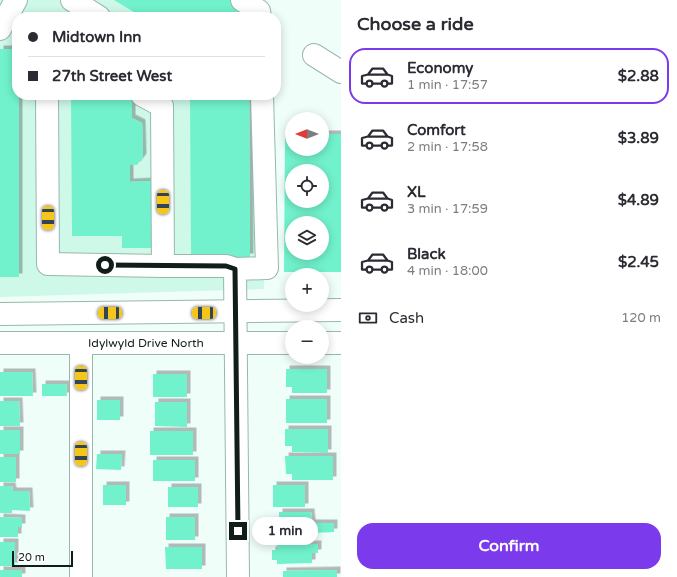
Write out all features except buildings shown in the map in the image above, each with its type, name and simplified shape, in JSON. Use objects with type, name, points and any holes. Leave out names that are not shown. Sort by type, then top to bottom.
[{"type":"main road","points":[[0,29],[16,0]]},
{"type":"main road","points":[[72,0],[91,12]]},
{"type":"main road","points":[[242,0],[260,12]]},
{"type":"main road","points":[[0,33],[12,33]]},
{"type":"main road","points":[[314,55],[341,72]]},
{"type":"main road","points":[[48,100],[48,264],[226,266],[235,269],[267,268],[262,100]]},
{"type":"main road","points":[[163,101],[163,266]]},
{"type":"main road","points":[[235,269],[238,577]]},
{"type":"main road","points":[[0,314],[341,310]]},
{"type":"main road","name":"Idylwyld Drive North","points":[[0,343],[285,343]]},
{"type":"main road","points":[[81,343],[81,577]]},
{"type":"main road","points":[[329,343],[341,343]]},
{"type":"shaded area","points":[[0,0],[242,0],[255,12],[12,12],[12,100],[261,100],[264,289],[0,297]]},
{"type":"route","points":[[105,265],[226,266],[235,269],[238,531]]}]
